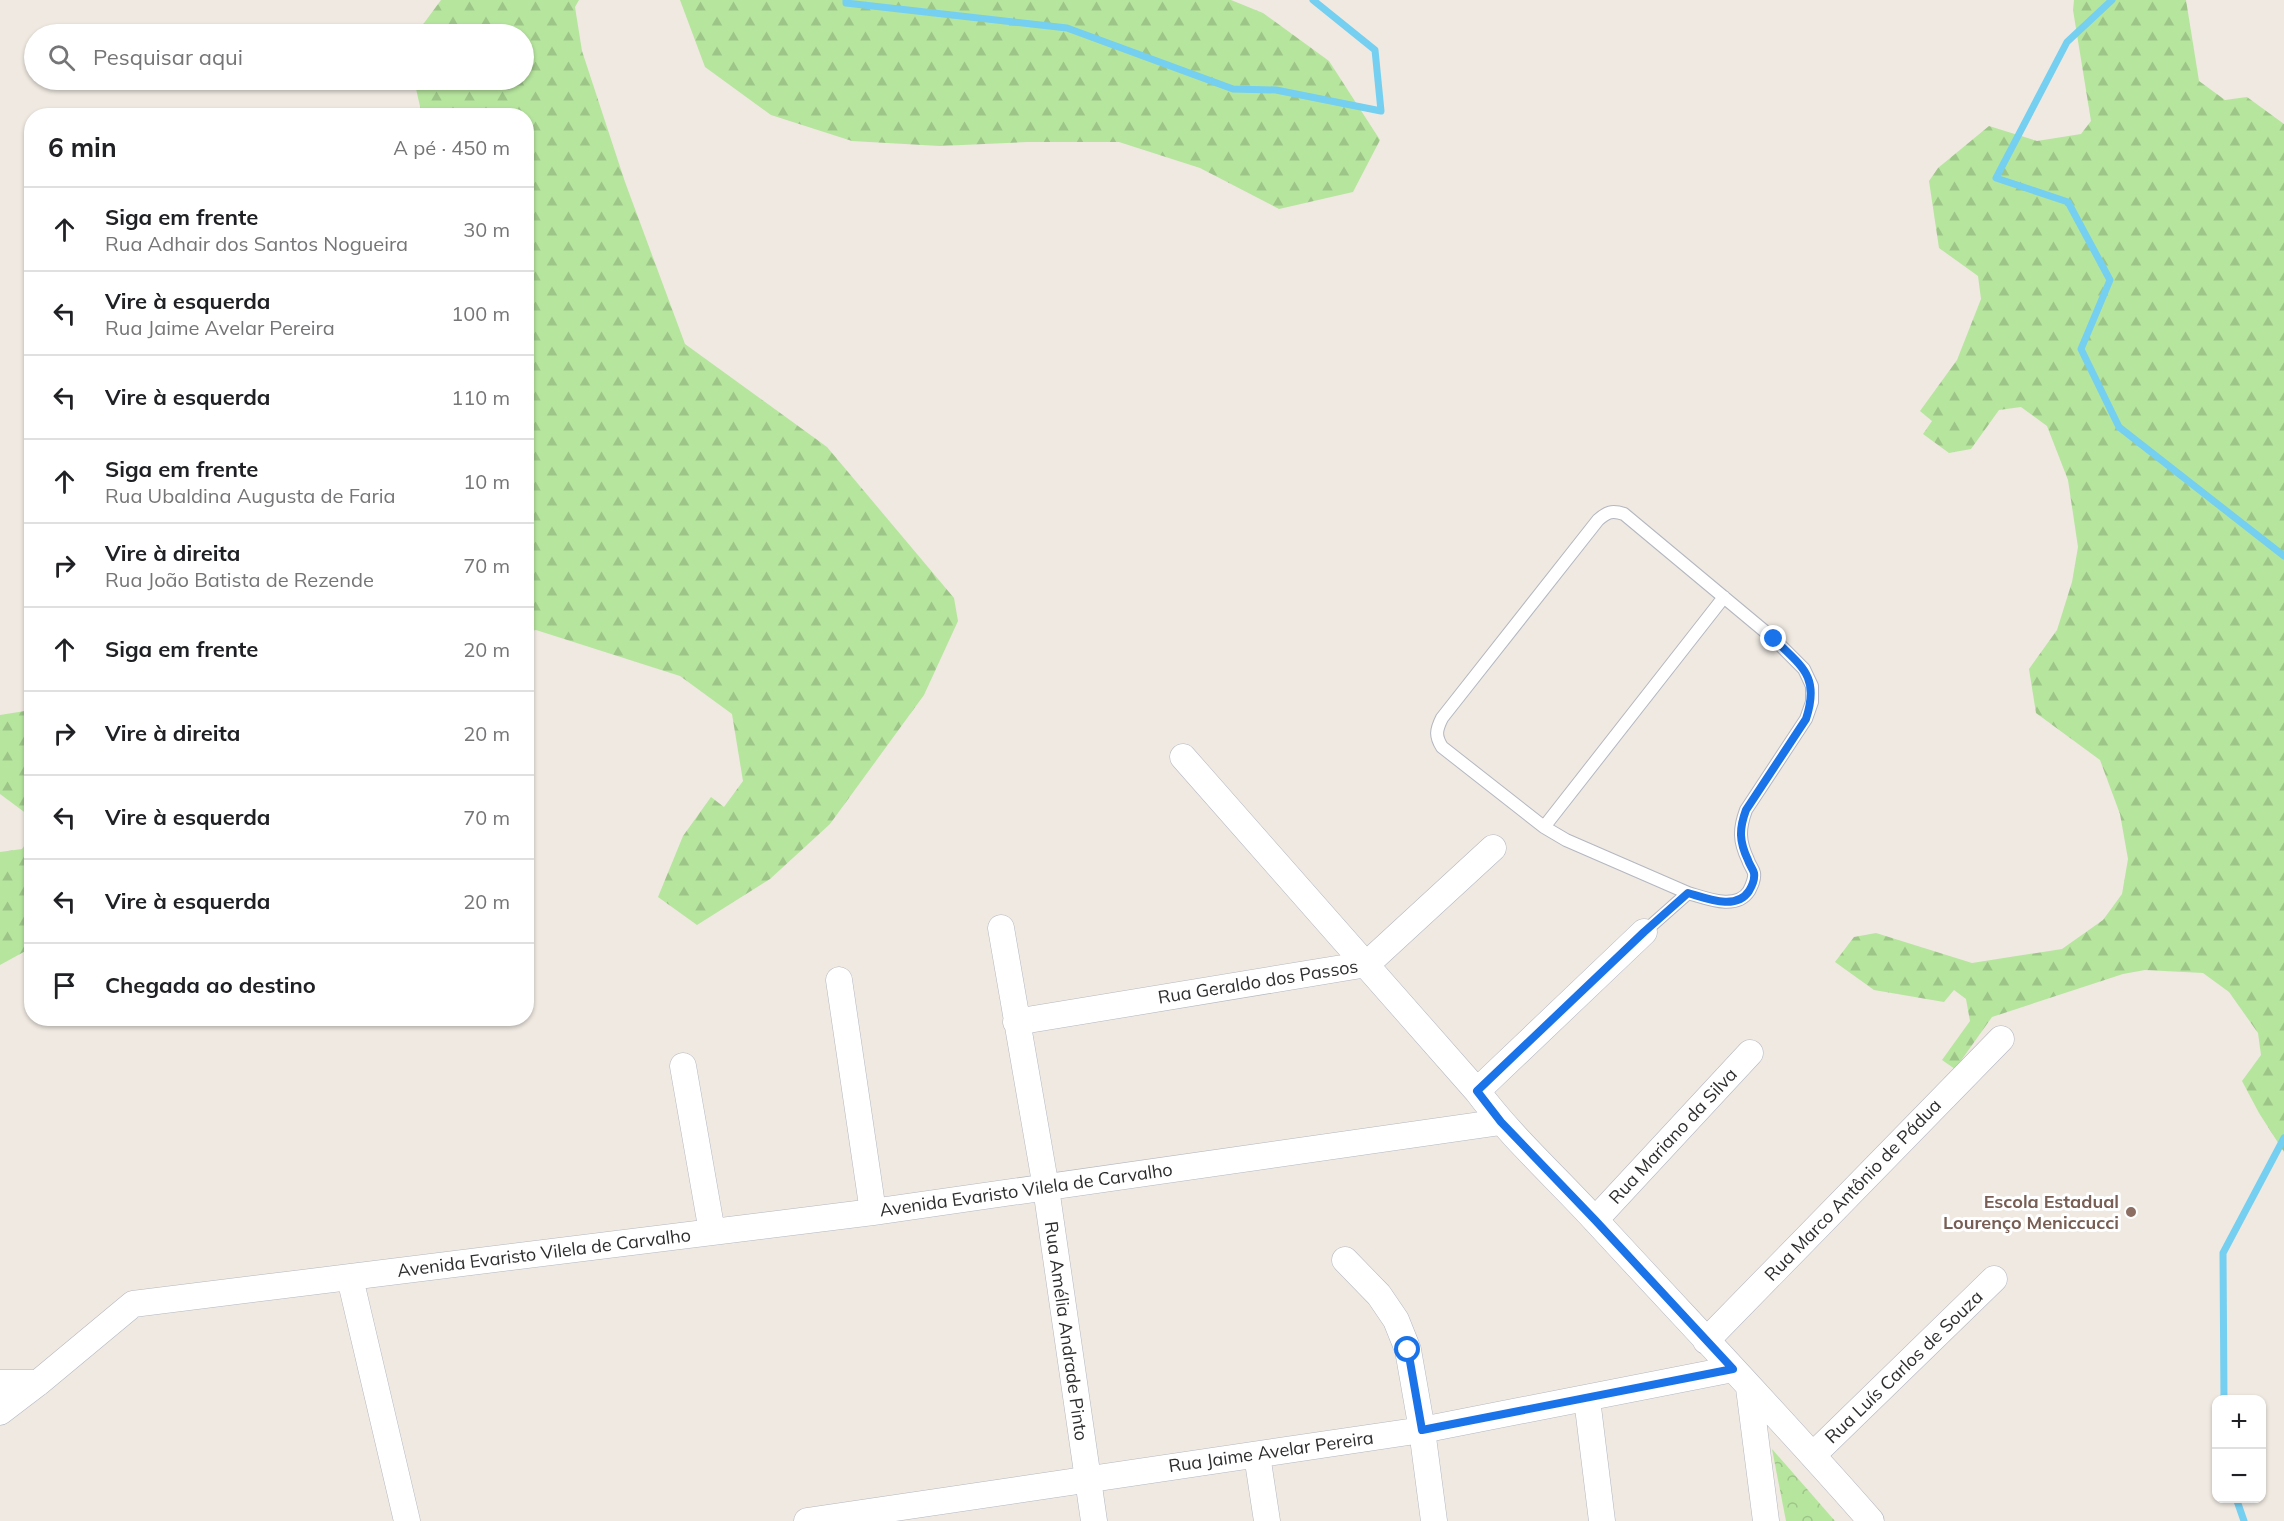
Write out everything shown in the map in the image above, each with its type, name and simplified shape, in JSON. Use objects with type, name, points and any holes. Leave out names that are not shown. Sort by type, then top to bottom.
[{"type":"street","points":[[1183,757],[1367,964],[1501,1122],[1813,1455],[1871,1521]]},
{"type":"street","name":"Rua Geraldo dos Passos","points":[[1016,1022],[1367,964],[1493,848]]},
{"type":"street","name":"Rua Amélia Andrade Pinto","points":[[1001,928],[1046,1188],[1094,1521]]},
{"type":"street","points":[[1477,1091],[1644,932]]},
{"type":"street","points":[[839,980],[873,1212]]},
{"type":"street","name":"Rua Marco Antônio de Pádua","points":[[1706,1341],[2001,1039]]},
{"type":"street","name":"Rua Mariano da Silva","points":[[1595,1220],[1750,1053]]},
{"type":"street","points":[[683,1066],[712,1232]]},
{"type":"street","name":"Avenida Evaristo Vilela de Carvalho","points":[[0,1412],[133,1304],[873,1212],[1501,1122]]},
{"type":"street","points":[[1345,1260],[1379,1295],[1396,1320],[1408,1350],[1422,1430],[1434,1521]]},
{"type":"street","points":[[350,1278],[406,1521]]},
{"type":"street","name":"Rua Luís Carlos de Souza","points":[[1813,1455],[1994,1279]]},
{"type":"street","points":[[1741,1379],[1766,1521]]},
{"type":"street","name":"Rua Jaime Avelar Pereira","points":[[807,1521],[1422,1430],[1587,1399],[1741,1379]]},
{"type":"street","points":[[0,1383],[38,1383]]},
{"type":"street","points":[[1587,1399],[1602,1521]]},
{"type":"street","points":[[1257,1455],[1266,1521]]},
{"type":"lane","points":[[1614,511],[1624,514],[1725,597],[1774,639],[1804,669],[1812,686],[1812,702],[1806,719],[1746,810],[1740,827],[1741,844],[1754,873],[1753,885],[1746,896],[1736,901],[1720,902],[1688,893],[1566,840],[1544,827],[1442,747],[1437,739],[1437,729],[1442,718],[1564,561],[1605,513],[1614,511]]},
{"type":"lane","points":[[1544,827],[1725,597]]},
{"type":"lane","points":[[1644,932],[1688,893]]},
{"type":"green space","points":[[441,0],[579,0],[575,7],[582,51],[625,182],[685,344],[827,447],[954,598],[958,621],[924,695],[830,824],[770,879],[697,925],[658,897],[683,836],[711,797],[724,807],[743,781],[732,714],[680,676],[534,630],[534,108],[420,108],[416,90],[534,90],[534,24],[423,24]]},
{"type":"green space","points":[[680,0],[1231,0],[1263,13],[1329,61],[1380,140],[1353,192],[1279,209],[1200,168],[1119,142],[1027,142],[940,146],[852,141],[771,115],[705,67]]},
{"type":"green space","points":[[2074,0],[2186,0],[2199,81],[2225,100],[2247,97],[2284,124],[2284,1152],[2242,1081],[2261,1055],[2258,1033],[2229,992],[2203,973],[2145,970],[2123,974],[1992,1017],[1955,1069],[1942,1060],[1970,1021],[1966,999],[1954,990],[1944,1002],[1874,990],[1835,962],[1854,937],[1876,933],[1972,963],[2062,949],[2103,920],[2122,894],[2128,859],[2120,814],[2100,760],[2036,713],[2029,669],[2057,630],[2072,582],[2078,547],[2068,480],[2047,426],[2021,407],[1999,410],[1971,449],[1949,453],[1923,434],[1932,421],[1920,411],[1957,360],[1981,299],[1978,276],[1939,248],[1929,181],[1938,168],[1989,126],[2037,141],[2081,134],[2091,121],[2073,10]]},
{"type":"green space","points":[[24,711],[24,812],[0,794],[0,715]]},
{"type":"green space","points":[[24,846],[24,952],[0,965],[0,852],[22,849]]},
{"type":"green space","points":[[1772,1449],[1835,1521],[1786,1521]]},
{"type":"waterway","points":[[846,0],[846,3],[1067,28],[1233,89],[1276,90],[1381,111],[1375,50],[1313,0]]},
{"type":"waterway","points":[[2112,0],[2067,42],[1996,178],[2068,202],[2110,280],[2081,349],[2119,427],[2284,556]]},
{"type":"waterway","points":[[2224,1395],[2223,1253],[2284,1138]]},
{"type":"waterway","points":[[2238,1503],[2244,1521]]},
{"type":"place","name":"Escola Estadual Lourenço Meniccucci","points":[[2131,1212]]},
{"type":"route","points":[[1408,1350],[1422,1430],[1733,1369],[1501,1122],[1477,1091],[1688,893],[1720,902],[1736,901],[1746,896],[1753,885],[1754,873],[1741,844],[1740,827],[1746,810],[1806,719],[1812,702],[1812,686],[1804,669],[1774,639]]}]
